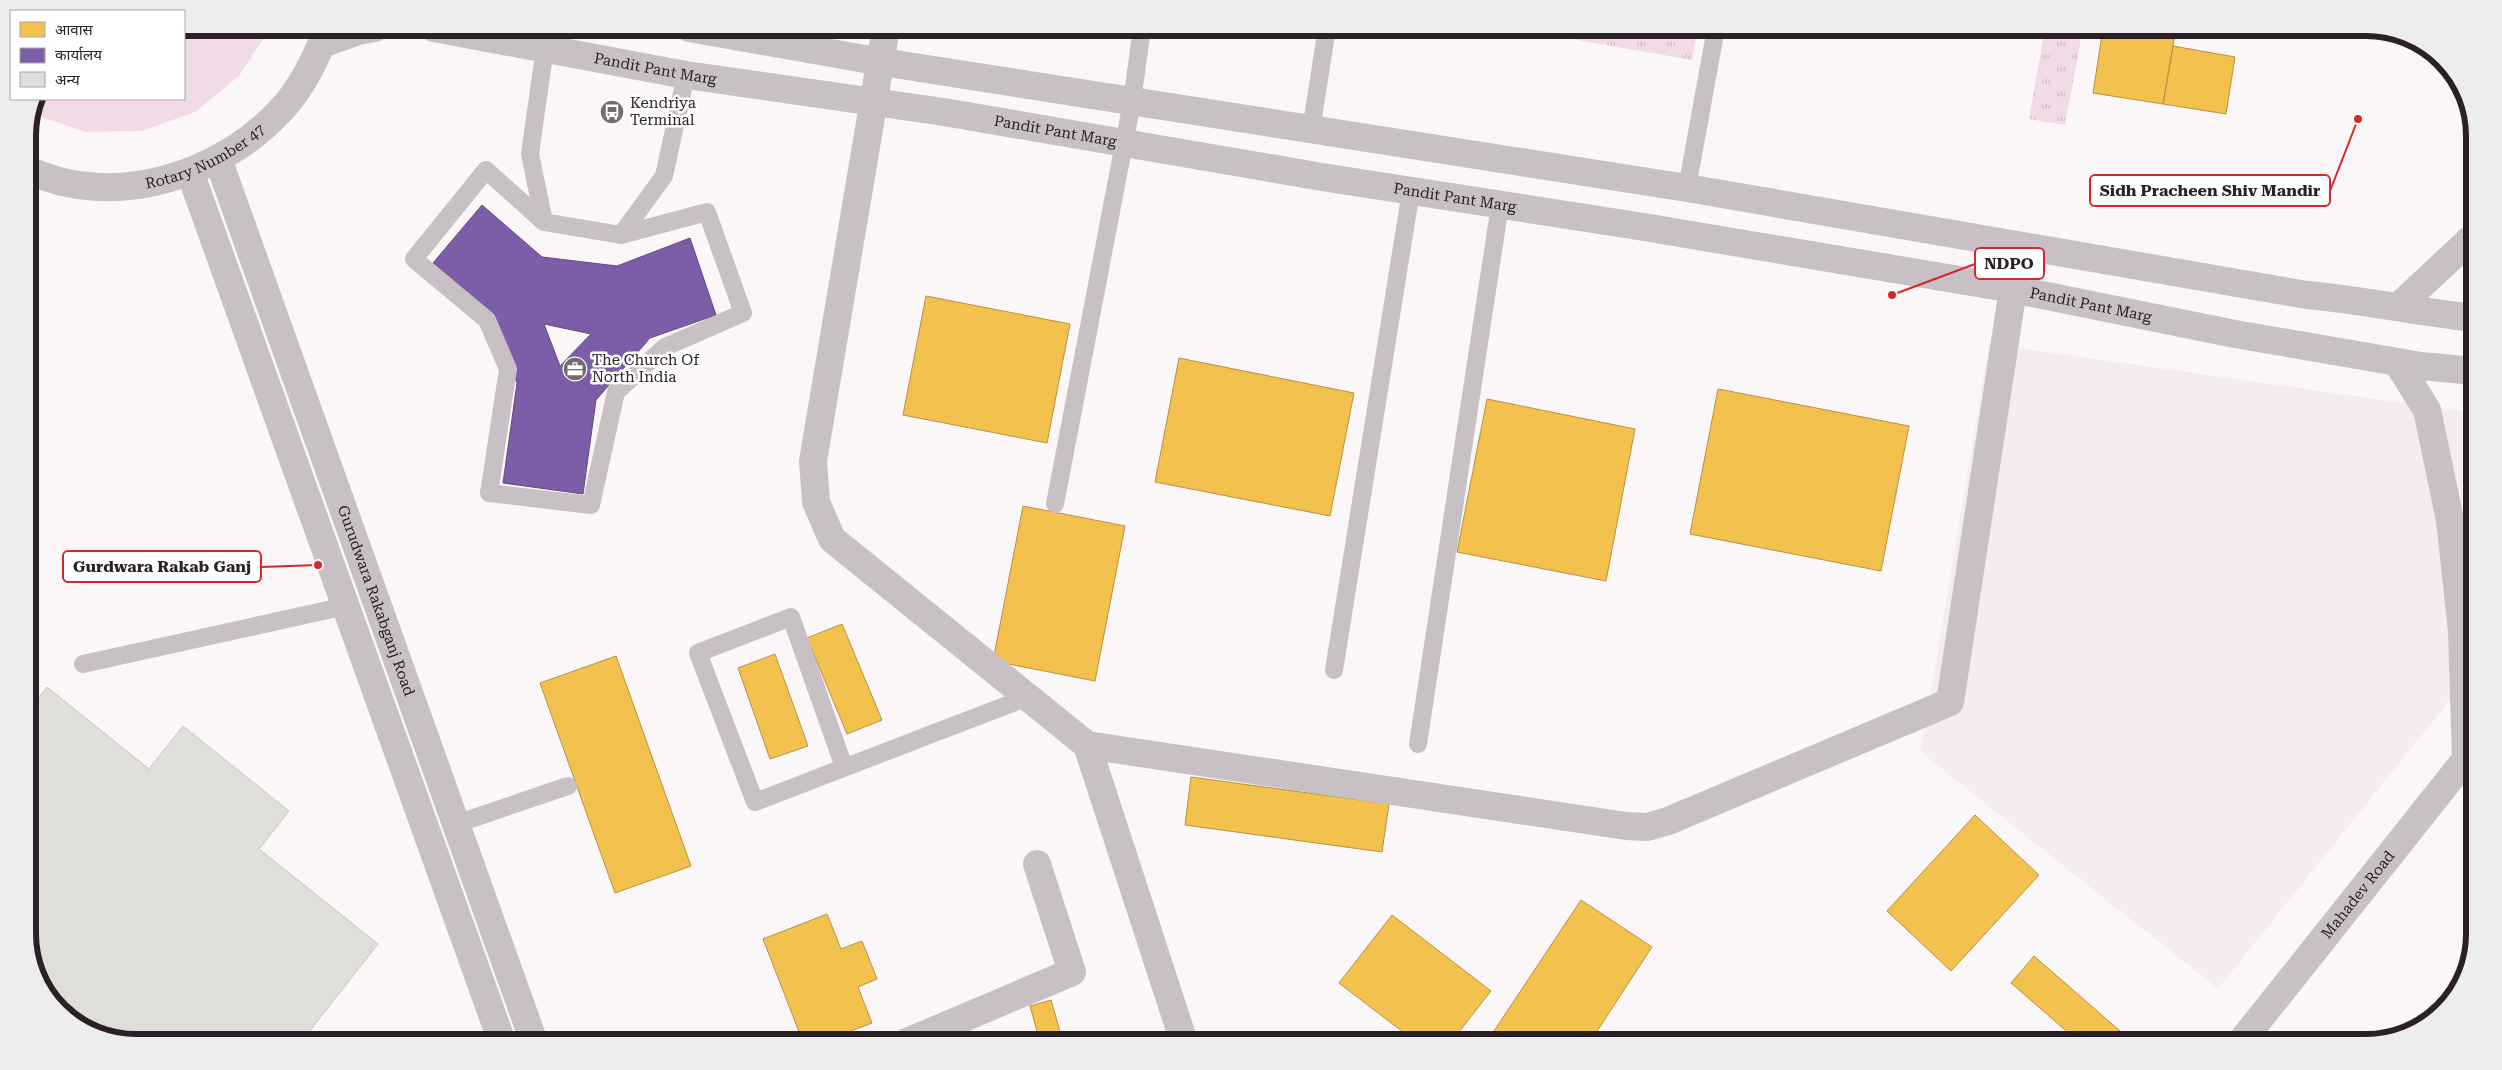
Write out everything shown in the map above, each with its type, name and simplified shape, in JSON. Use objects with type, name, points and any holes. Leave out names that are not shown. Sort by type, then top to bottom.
[{"type":"street","name":"Rotary Number 47","points":[[36,173],[63,181],[103,186],[127,186],[160,181],[190,172],[218,159],[256,135],[282,109],[304,78],[325,36]]},
{"type":"street","name":"Pandit Pant Marg","points":[[478,36],[686,76],[874,104],[944,112],[1411,191],[2013,289],[2235,334],[2397,362],[2466,370]]},
{"type":"street","points":[[734,36],[1132,102],[1687,188],[2307,295],[2359,300],[2398,308],[2466,317]]},
{"type":"street","points":[[885,36],[813,461],[816,502],[832,539],[1087,745],[1626,826],[1647,827],[1668,821],[1950,702],[2013,289]]},
{"type":"street","name":"Gurudwara Rakabganj Road","points":[[218,159],[531,1034]]},
{"type":"street","name":"Gurudwara Rakabganj Road","points":[[190,172],[499,1034]]},
{"type":"street","points":[[2398,308],[2466,244]]},
{"type":"street","points":[[2397,362],[2426,410],[2450,520],[2462,631],[2466,693]]},
{"type":"street","points":[[1087,745],[1181,1034]]},
{"type":"street","name":"Mahadev Road","points":[[2247,1034],[2466,760]]},
{"type":"street","points":[[926,1034],[1072,972],[1037,864]]},
{"type":"lane","points":[[1055,504],[1132,102],[1141,36]]},
{"type":"lane","points":[[1311,130],[1326,36]]},
{"type":"lane","points":[[1687,188],[1715,36]]},
{"type":"lane","points":[[544,222],[530,154],[545,48]]},
{"type":"lane","points":[[621,235],[664,176],[686,76]]},
{"type":"lane","points":[[486,170],[544,222],[621,235],[707,212],[743,313],[665,347],[616,392],[591,505],[489,493],[508,369],[487,320],[414,259],[486,170]]},
{"type":"lane","points":[[1334,670],[1411,191]]},
{"type":"lane","points":[[1418,744],[1500,205]]},
{"type":"lane","points":[[83,664],[346,606]]},
{"type":"lane","points":[[844,767],[791,617],[698,653],[754,802],[1028,697]]},
{"type":"lane","points":[[456,824],[568,786]]},
{"type":"shaded area","points":[[1989,344],[2466,412],[2466,680],[2218,989],[1921,752]]},
{"type":"green space","points":[[185,36],[265,36],[239,76],[195,112],[142,131],[85,132],[39,116],[43,100],[185,100]]},
{"type":"green space","points":[[1555,36],[1696,36],[1692,60]]},
{"type":"green space","points":[[2044,36],[2082,36],[2065,125],[2029,119]]},
{"type":"building: आवास","points":[[2102,36],[2175,36],[2163,104],[2093,93]]},
{"type":"building: आवास","points":[[2173,46],[2235,57],[2226,114],[2163,104]]},
{"type":"building: आवास","points":[[926,296],[1070,324],[1047,443],[903,415]]},
{"type":"building: आवास","points":[[1179,358],[1354,393],[1330,516],[1155,482]]},
{"type":"building: आवास","points":[[1718,389],[1909,426],[1881,571],[1690,534]]},
{"type":"building: आवास","points":[[1487,399],[1635,429],[1606,581],[1457,552]]},
{"type":"building: आवास","points":[[1023,506],[1125,526],[1095,681],[993,661]]},
{"type":"building: आवास","points":[[842,624],[882,720],[847,734],[807,638]]},
{"type":"building: आवास","points":[[775,654],[808,746],[770,759],[738,668]]},
{"type":"building: आवास","points":[[616,656],[691,866],[615,893],[540,683]]},
{"type":"building: आवास","points":[[1191,777],[1389,804],[1382,852],[1185,825]]},
{"type":"building: आवास","points":[[1975,815],[2039,875],[1951,971],[1887,911]]},
{"type":"building: आवास","points":[[1581,900],[1652,947],[1595,1034],[1492,1034]]},
{"type":"building: आवास","points":[[827,914],[841,949],[862,941],[877,979],[858,987],[872,1023],[843,1034],[800,1034],[763,939]]},
{"type":"building: आवास","points":[[1392,915],[1491,991],[1457,1034],[1406,1034],[1339,983]]},
{"type":"building: आवास","points":[[2034,956],[2120,1031],[2118,1034],[2070,1034],[2011,983]]},
{"type":"building: आवास","points":[[1051,1000],[1061,1034],[1038,1034],[1030,1006]]},
{"type":"building: कार्यालय","points":[[482,205],[542,257],[617,266],[690,238],[716,315],[650,338],[596,400],[583,494],[503,483],[517,383],[490,312],[433,263]],"holes":[[[544,324],[591,334],[560,366]]]},
{"type":"building: अन्य","points":[[47,687],[149,769],[183,726],[289,811],[259,849],[378,944],[307,1034],[129,1034],[98,1026],[65,1005],[47,978],[38,953],[36,941],[36,701]]},
{"type":"place","name":"Kendriya Terminal","points":[[612,112]]},
{"type":"place","name":"Sidh Pracheen Shiv Mandir","points":[[2358,119]]},
{"type":"place","name":"NDPO","points":[[1892,295]]},
{"type":"place","name":"The Church Of North India","points":[[575,369]]},
{"type":"place","name":"Gurdwara Rakab Ganj","points":[[318,565]]}]
